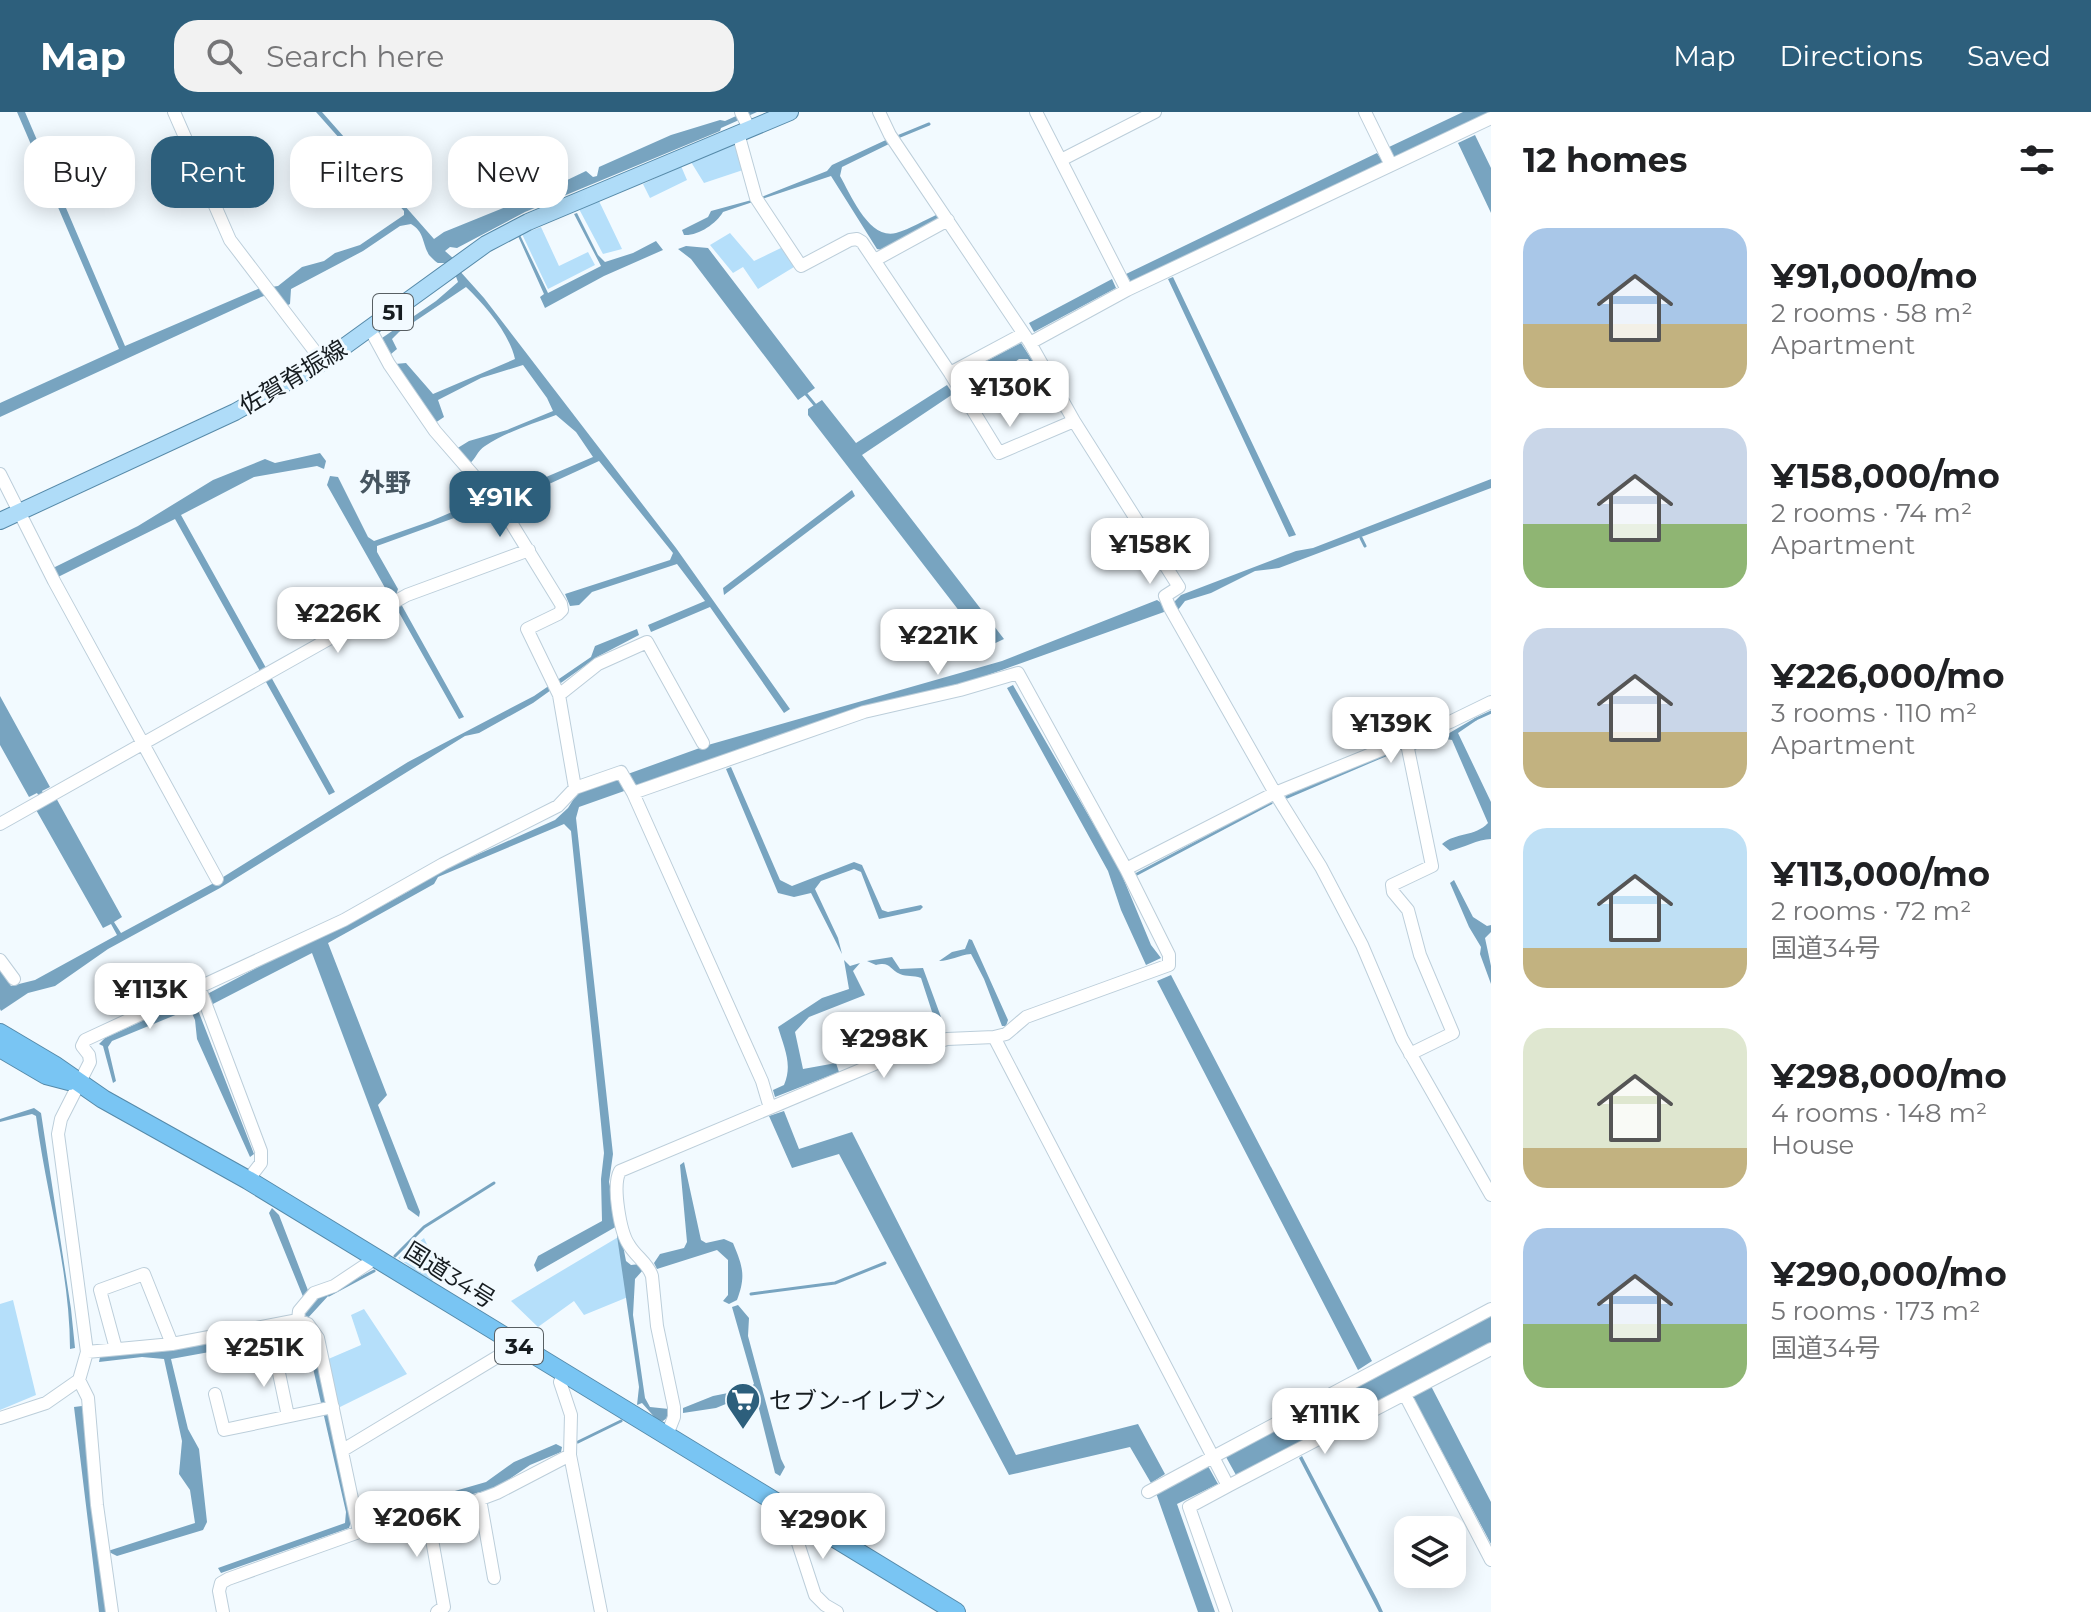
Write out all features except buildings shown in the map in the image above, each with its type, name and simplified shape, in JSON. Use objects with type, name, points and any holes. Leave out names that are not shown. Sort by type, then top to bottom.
[{"type":"highway","name":"国道34号","points":[[0,1033],[54,1065],[79,1084],[248,1180],[956,1612]]},
{"type":"highway","name":"国道34号","points":[[0,1048],[46,1075],[79,1084]]},
{"type":"main road","name":"佐賀脊振線","points":[[0,521],[235,412],[323,362],[486,244],[528,222],[743,123],[790,112]]},
{"type":"street","points":[[174,112],[230,240],[323,362]]},
{"type":"street","points":[[879,112],[943,222],[1015,323],[1021,339],[1179,587],[1165,596],[1169,605],[1275,793],[1321,867],[1362,945],[1410,1054],[1491,1195]]},
{"type":"street","points":[[1036,112],[1123,284]]},
{"type":"street","points":[[1061,160],[1155,112]]},
{"type":"street","points":[[1365,112],[1391,165]]},
{"type":"street","points":[[952,376],[1123,284],[1166,272],[1491,118]]},
{"type":"street","points":[[743,123],[758,201],[801,266],[857,239],[875,260],[952,376],[999,453],[1074,421]]},
{"type":"street","points":[[875,260],[943,222]]},
{"type":"street","points":[[370,329],[389,364],[435,431],[502,508],[562,610],[527,629],[559,695],[575,788]]},
{"type":"street","points":[[0,474],[51,576],[217,879]]},
{"type":"street","points":[[0,824],[396,602],[529,550]]},
{"type":"street","points":[[559,695],[598,664],[647,642],[703,743]]},
{"type":"street","points":[[633,793],[864,712],[1018,673],[1126,869],[1169,955],[1169,965],[1026,1017],[1006,1034],[947,1039],[927,1044],[620,1171],[615,1187],[627,1242],[650,1269],[652,1276],[657,1326],[674,1407],[674,1417],[667,1435]]},
{"type":"street","points":[[1126,869],[1275,793],[1491,702]]},
{"type":"street","points":[[1406,739],[1432,866],[1392,885],[1393,892],[1408,910],[1420,955],[1453,1033],[1410,1054]]},
{"type":"street","points":[[0,1418],[46,1403],[79,1380],[87,1352],[58,1134],[61,1119],[90,1062],[82,1046],[85,1040],[344,920],[443,864],[558,806],[575,788],[621,772],[762,1081],[770,1108]]},
{"type":"street","points":[[0,960],[14,979]]},
{"type":"street","points":[[200,989],[261,1151],[261,1163],[248,1180]]},
{"type":"street","points":[[994,1037],[1226,1482]]},
{"type":"street","points":[[359,1532],[318,1338],[303,1322],[304,1305],[314,1293],[334,1286],[376,1258]]},
{"type":"street","points":[[116,1349],[100,1290],[144,1274],[172,1344]]},
{"type":"street","points":[[1148,1492],[1215,1461],[1491,1309]]},
{"type":"street","points":[[87,1352],[172,1344],[303,1322]]},
{"type":"street","points":[[343,1450],[517,1345]]},
{"type":"street","points":[[1226,1612],[1189,1507],[1226,1482],[1405,1395],[1491,1349]]},
{"type":"street","points":[[275,1354],[288,1416]]},
{"type":"street","points":[[564,1374],[560,1382],[571,1415],[570,1455],[601,1612]]},
{"type":"street","points":[[79,1380],[88,1398],[112,1612]]},
{"type":"street","points":[[215,1394],[224,1430],[333,1407]]},
{"type":"street","points":[[1405,1395],[1491,1560]]},
{"type":"street","points":[[218,1611],[221,1583],[228,1579],[359,1532],[393,1522],[428,1517],[480,1499],[570,1455]]},
{"type":"street","points":[[480,1499],[494,1578]]},
{"type":"street","points":[[799,1516],[796,1537],[815,1595],[837,1612]]},
{"type":"street","points":[[428,1517],[444,1607],[437,1612]]},
{"type":"shaded area","points":[[17,112],[25,112],[35,136],[27,136]]},
{"type":"shaded area","points":[[316,112],[322,112],[343,136],[337,136]]},
{"type":"shaded area","points":[[745,112],[757,112],[720,131],[568,194],[568,180],[586,171],[593,177],[597,176],[599,167],[671,135],[725,121]]},
{"type":"shaded area","points":[[1463,112],[1489,112],[1394,158],[1389,147]]},
{"type":"shaded area","points":[[1475,135],[1491,168],[1491,213],[1458,143]]},
{"type":"shaded area","points":[[888,139],[891,143],[842,167],[840,176],[855,204],[869,223],[886,233],[896,233],[938,214],[941,217],[882,250],[877,249],[831,176],[723,212],[706,228],[684,235],[682,230],[708,217],[711,211],[759,198],[827,171],[832,165]]},
{"type":"shaded area","points":[[735,143],[743,170],[704,183],[691,162]]},
{"type":"shaded area","points":[[1377,153],[1384,164],[1132,284],[1126,274]]},
{"type":"shaded area","points":[[681,166],[687,180],[650,198],[643,184]]},
{"type":"shaded area","points":[[599,201],[622,249],[603,254],[579,209]]},
{"type":"shaded area","points":[[58,208],[66,208],[125,346],[258,289],[278,286],[302,267],[360,245],[404,215],[401,208],[407,208],[434,239],[503,208],[535,208],[457,248],[450,247],[445,251],[454,259],[447,263],[438,263],[429,255],[415,227],[411,224],[400,226],[363,251],[291,289],[290,304],[286,306],[276,292],[261,297],[0,417],[0,403],[119,349]]},
{"type":"shaded area","points":[[577,213],[598,255],[605,262],[656,241],[663,250],[604,276],[545,308],[540,297],[544,294],[518,236],[548,293],[601,266],[574,214]]},
{"type":"shaded area","points":[[541,227],[559,266],[588,252],[595,265],[548,289],[522,234]]},
{"type":"shaded area","points":[[730,233],[754,261],[783,247],[794,267],[758,289],[743,267],[733,273],[710,245]]},
{"type":"shaded area","points":[[686,246],[708,248],[815,388],[798,400],[691,259],[678,249]]},
{"type":"shaded area","points":[[458,269],[484,298],[676,548],[790,709],[784,713],[710,607],[651,632],[648,625],[705,601],[677,564],[592,592],[579,605],[570,606],[565,594],[670,560],[673,553],[599,461],[536,490],[532,483],[593,457],[576,432],[556,415],[493,441],[482,448],[469,464],[456,449],[469,441],[507,430],[553,411],[523,365],[481,378],[438,400],[444,417],[435,423],[395,364],[406,363],[433,394],[515,359],[502,330],[466,287],[399,332],[392,339],[397,349],[391,354],[382,338],[458,282],[454,271]]},
{"type":"shaded area","points":[[1173,277],[1296,535],[1289,537],[1168,279]]},
{"type":"shaded area","points":[[1112,279],[1116,288],[1034,332],[1029,323]]},
{"type":"shaded area","points":[[1021,343],[1052,391],[1047,392],[1028,359],[1019,359],[1003,371],[995,371],[964,385],[960,375]]},
{"type":"shaded area","points":[[947,385],[953,394],[862,455],[1004,639],[987,647],[808,415],[808,409],[822,400],[856,443]]},
{"type":"shaded area","points":[[320,453],[326,461],[324,469],[317,466],[254,477],[181,515],[335,792],[329,795],[175,519],[58,577],[53,568],[138,526],[213,480],[265,459],[275,463]]},
{"type":"shaded area","points":[[330,476],[338,477],[368,537],[374,541],[494,494],[487,485],[492,483],[499,492],[520,486],[523,493],[377,546],[377,552],[398,589],[396,595],[464,717],[459,719],[327,485]]},
{"type":"shaded area","points":[[1491,479],[1491,488],[1279,568],[1255,571],[1211,593],[1185,601],[1178,610],[1164,607],[1164,612],[974,680],[856,709],[579,807],[576,818],[613,1154],[609,1182],[619,1225],[537,1272],[534,1265],[538,1256],[602,1221],[604,1153],[571,831],[564,824],[438,877],[434,884],[328,943],[387,1095],[378,1105],[420,1212],[419,1217],[408,1209],[312,953],[211,1005],[210,998],[196,1005],[254,1154],[250,1157],[197,1039],[190,1009],[112,1041],[108,1047],[116,1081],[113,1083],[103,1046],[99,1044],[105,1038],[186,1001],[194,1001],[319,935],[342,928],[438,872],[555,820],[568,808],[578,792],[708,745],[1002,661],[1157,600],[1163,604],[1174,602],[1181,595]]},
{"type":"shaded area","points":[[852,490],[855,496],[724,595],[723,588]]},
{"type":"shaded area","points":[[637,629],[639,635],[597,657],[533,703],[479,733],[465,736],[220,888],[108,949],[55,986],[28,993],[1,1011],[0,970],[11,986],[35,980],[117,935],[111,924],[103,928],[35,808],[43,803],[37,793],[29,797],[0,745],[0,696],[50,787],[42,791],[47,800],[55,796],[122,917],[114,922],[121,933],[212,884],[408,762],[534,696],[591,657],[595,646]]},
{"type":"shaded area","points":[[1013,685],[1119,868],[1151,945],[1161,958],[1146,965],[1121,910],[1108,871],[1007,688]]},
{"type":"shaded area","points":[[1475,718],[1477,720],[1458,733],[1491,802],[1491,839],[1450,851],[1442,844],[1488,823],[1452,740],[1446,739],[1414,750],[1413,746],[1446,735]]},
{"type":"shaded area","points":[[731,767],[780,880],[792,886],[854,862],[862,865],[882,910],[888,912],[923,907],[879,919],[861,872],[854,869],[821,881],[815,889],[838,938],[842,954],[811,893],[794,897],[778,893],[726,769]]},
{"type":"shaded area","points":[[1454,880],[1473,917],[1487,926],[1491,925],[1491,932],[1485,938],[1491,984],[1480,954],[1481,947],[1450,883]]},
{"type":"shaded area","points":[[969,939],[1008,1020],[1006,1026],[1002,1026],[971,954],[939,961],[952,952],[965,949]]},
{"type":"shaded area","points":[[892,957],[900,969],[923,968],[941,1017],[927,1033],[922,1029],[934,1018],[921,978],[903,975],[887,965],[867,961]]},
{"type":"shaded area","points":[[844,960],[850,966],[860,963],[853,971],[865,995],[809,1017],[795,1032],[803,1069],[836,1063],[839,1072],[775,1097],[773,1090],[784,1085],[788,1070],[778,1027],[822,998],[849,989]]},
{"type":"shaded area","points":[[1171,975],[1372,1361],[1358,1370],[1157,981]]},
{"type":"shaded area","points":[[34,1108],[41,1113],[71,1309],[75,1348],[70,1349],[62,1262],[36,1116],[32,1114],[0,1122],[0,1119]]},
{"type":"shaded area","points":[[784,1111],[799,1149],[852,1132],[1016,1455],[1138,1424],[1165,1474],[1151,1483],[1130,1447],[1009,1475],[839,1154],[792,1168],[769,1116]]},
{"type":"shaded area","points":[[684,1162],[701,1240],[706,1243],[724,1239],[733,1243],[739,1259],[742,1284],[737,1300],[729,1304],[723,1301],[728,1295],[728,1260],[717,1250],[657,1269],[654,1263],[660,1254],[684,1248],[687,1242],[680,1165]]},
{"type":"shaded area","points":[[272,1208],[279,1215],[309,1293],[316,1298],[329,1295],[307,1319],[351,1516],[396,1508],[486,1482],[514,1462],[556,1444],[562,1447],[561,1452],[530,1465],[496,1488],[429,1511],[364,1523],[351,1522],[349,1528],[221,1573],[218,1568],[345,1523],[346,1512],[307,1342],[297,1336],[171,1359],[188,1429],[199,1449],[207,1522],[203,1530],[117,1556],[111,1553],[99,1555],[108,1612],[99,1612],[74,1407],[82,1406],[99,1552],[195,1523],[190,1490],[179,1474],[182,1441],[164,1359],[142,1357],[99,1362],[100,1357],[166,1351],[294,1325],[304,1318],[304,1299],[269,1213]]},
{"type":"shaded area","points":[[621,1235],[626,1261],[631,1265],[640,1264],[643,1270],[635,1279],[633,1315],[645,1398],[650,1407],[669,1409],[668,1417],[663,1421],[657,1420],[642,1403],[637,1405],[639,1387],[617,1236]]},
{"type":"shaded area","points":[[620,1236],[628,1297],[584,1315],[574,1301],[538,1327],[511,1301]]},
{"type":"shaded area","points":[[424,1238],[440,1272],[431,1282],[398,1258]]},
{"type":"shaded area","points":[[13,1300],[36,1395],[0,1410],[0,1304]]},
{"type":"shaded area","points":[[738,1305],[749,1318],[748,1336],[785,1467],[780,1476],[775,1473],[756,1397],[743,1397],[716,1408],[683,1413],[683,1408],[713,1396],[748,1389],[754,1384],[732,1307]]},
{"type":"shaded area","points":[[364,1309],[407,1374],[338,1408],[326,1360],[361,1345],[351,1315]]},
{"type":"shaded area","points":[[1491,1316],[1491,1342],[1236,1475],[1226,1457]]},
{"type":"shaded area","points":[[1431,1386],[1491,1502],[1491,1544],[1413,1397]]},
{"type":"shaded area","points":[[1302,1456],[1383,1612],[1379,1612],[1299,1458]]},
{"type":"shaded area","points":[[1208,1466],[1218,1484],[1177,1504],[1215,1612],[1198,1612],[1156,1493]]},
{"type":"waterway","points":[[895,138],[929,124]]},
{"type":"waterway","points":[[806,394],[815,405]]},
{"type":"waterway","points":[[1361,538],[1365,546]]},
{"type":"waterway","points":[[1476,719],[1491,712]]},
{"type":"waterway","points":[[1287,797],[1397,750]]},
{"type":"waterway","points":[[1137,874],[1271,803]]},
{"type":"waterway","points":[[395,1256],[424,1227],[494,1183]]},
{"type":"waterway","points":[[751,1294],[835,1283],[885,1263]]},
{"type":"waterway","points":[[329,1295],[374,1271]]},
{"type":"waterway","points":[[578,1442],[621,1421]]},
{"type":"place","name":"セブン-イレブン","points":[[743,1431]]},
{"type":"district","name":"外野","points":[[385,483]]}]
